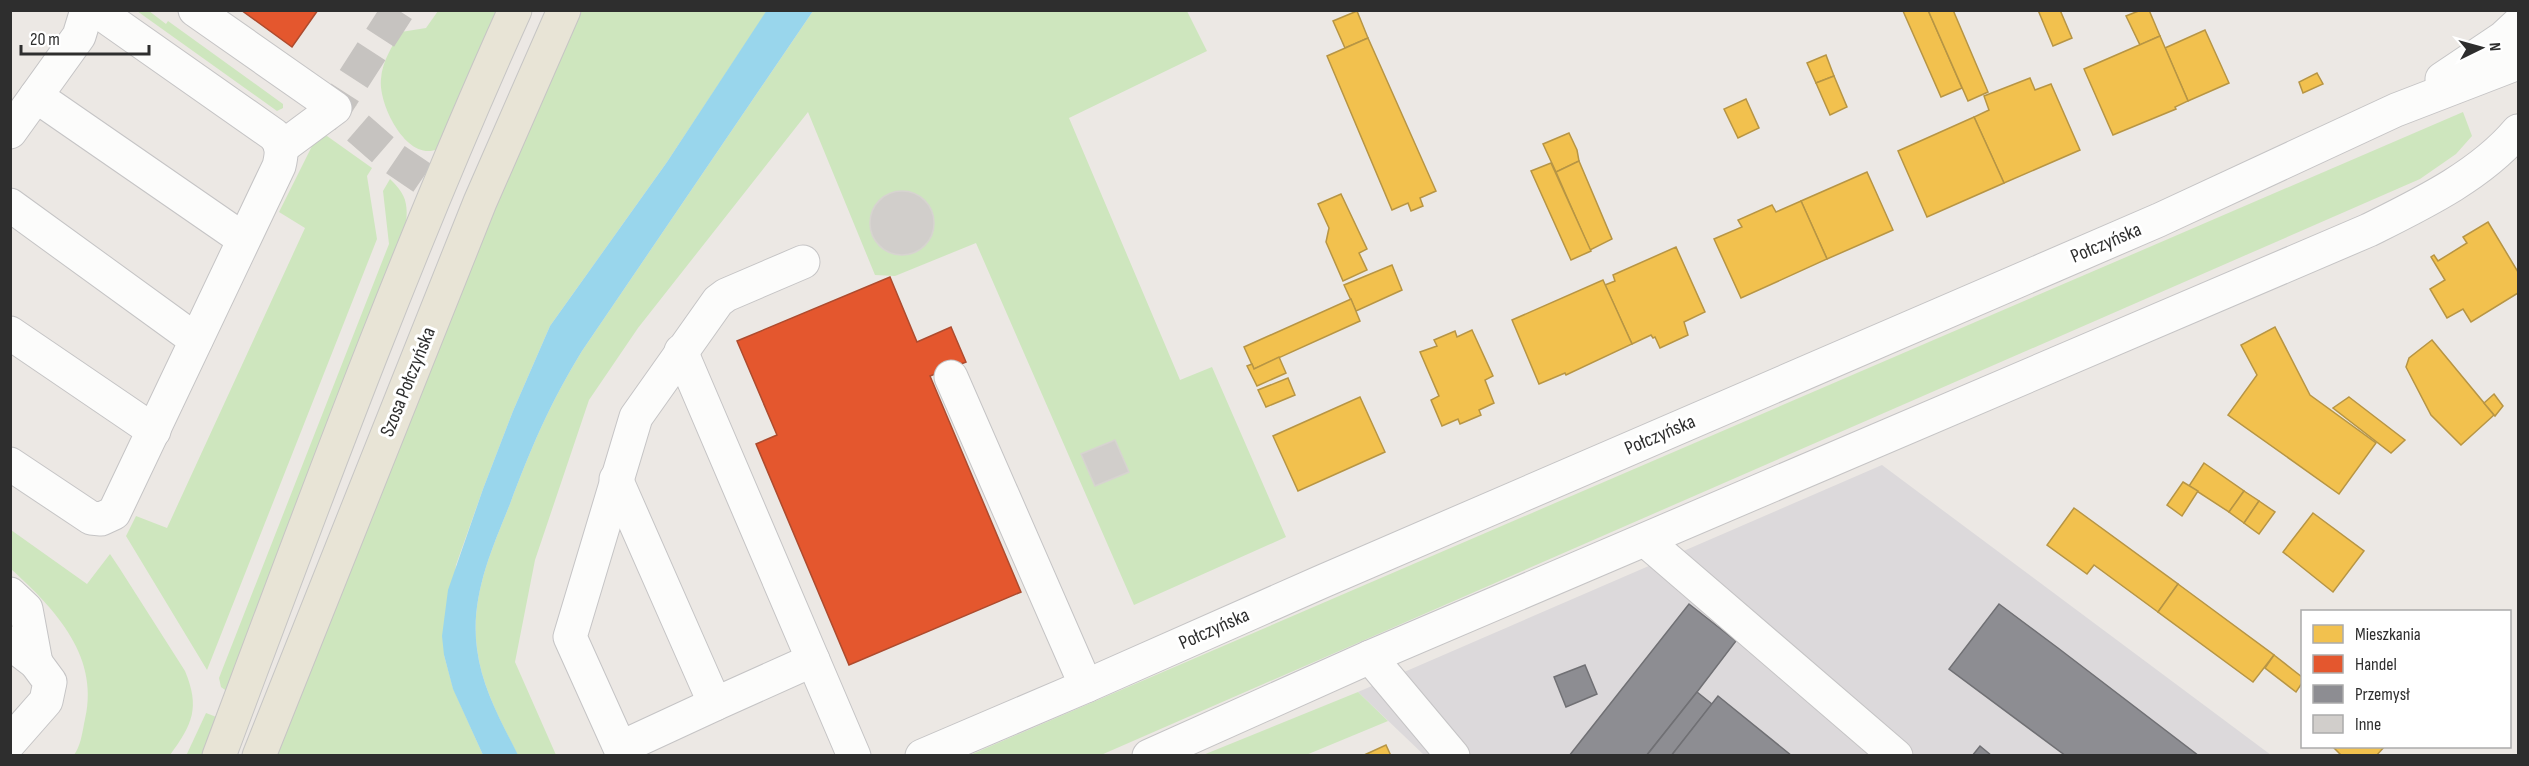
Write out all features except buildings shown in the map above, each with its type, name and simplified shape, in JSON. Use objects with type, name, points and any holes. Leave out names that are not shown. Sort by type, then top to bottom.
[{"type":"main road","points":[[219,756],[282,582],[437,188],[515,10]]},
{"type":"main road","name":"Szosa Połczyńska","points":[[259,756],[480,202],[564,10]]},
{"type":"street","points":[[10,132],[79,36],[87,10]]},
{"type":"street","points":[[10,464],[87,516],[101,519],[110,516],[118,507],[279,166],[281,148],[277,138],[96,10]]},
{"type":"street","points":[[195,10],[335,108],[281,148]]},
{"type":"street","name":"Połczyńska","points":[[2396,110],[2495,43],[2518,24]]},
{"type":"street","name":"Połczyńska","points":[[922,756],[1086,687],[1332,577],[2159,220],[2396,110],[2518,63]]},
{"type":"street","points":[[36,96],[243,240]]},
{"type":"street","points":[[1149,756],[1370,657],[2369,230],[2428,199],[2491,159],[2518,131]]},
{"type":"street","points":[[10,205],[196,340]]},
{"type":"street","points":[[803,262],[726,295],[718,301],[636,417],[570,637],[620,748],[813,660]]},
{"type":"street","points":[[10,333],[154,431]]},
{"type":"street","points":[[681,351],[854,756]]},
{"type":"street","points":[[951,377],[1086,687]]},
{"type":"street","points":[[616,479],[715,704]]},
{"type":"street","points":[[1645,540],[1896,756]]},
{"type":"street","points":[[10,594],[26,609],[36,663]]},
{"type":"street","points":[[10,642],[36,663],[50,682],[46,701],[10,742]]},
{"type":"street","points":[[1370,657],[1453,756]]},
{"type":"shaded area","points":[[1882,465],[2271,755],[1424,755],[1358,692]]},
{"type":"green space","points":[[137,11],[149,11],[166,24],[168,21],[283,104],[283,108],[277,111]]},
{"type":"green space","points":[[438,11],[503,11],[438,149],[427,151],[406,140],[397,129],[384,102],[381,79],[385,60],[401,32],[426,28]]},
{"type":"green space","points":[[576,11],[767,11],[667,162],[550,326],[513,411],[483,489],[456,565],[444,655],[453,688],[483,755],[274,756],[366,522]]},
{"type":"green space","points":[[813,11],[1187,11],[1207,51],[1069,118],[1180,380],[1212,367],[1286,537],[1134,605],[976,243],[895,276],[875,275],[808,112],[638,328],[589,400],[535,560],[515,662],[556,755],[518,756],[493,704],[483,677],[477,649],[479,593],[496,539],[542,426],[582,351]]},
{"type":"green space","points":[[2463,112],[2472,136],[2456,154],[2420,179],[1101,755],[970,755]]},
{"type":"green space","points":[[327,136],[372,168],[367,176],[377,239],[207,670],[126,536],[136,516],[167,528],[305,228],[279,212],[316,138]]},
{"type":"green space","points":[[390,179],[401,191],[406,203],[405,232],[228,692],[221,687],[219,678],[389,244],[383,191]]},
{"type":"green space","points":[[11,530],[87,584],[110,554],[185,671],[190,684],[192,715],[184,734],[170,755],[74,755],[82,737],[88,700],[87,678],[81,657],[59,619],[11,569]]},
{"type":"green space","points":[[1358,692],[1388,721],[1306,755],[1203,755]]},
{"type":"green space","points":[[206,713],[219,718],[204,755],[186,756]]},
{"type":"water","points":[[767,10],[813,11],[582,351],[542,426],[496,539],[479,593],[477,649],[488,691],[518,755],[483,755],[453,689],[444,655],[442,636],[448,590],[483,489],[513,411],[550,326],[667,162]]},
{"type":"tunnel","points":[[398,10],[335,108],[390,156],[437,188]]}]
